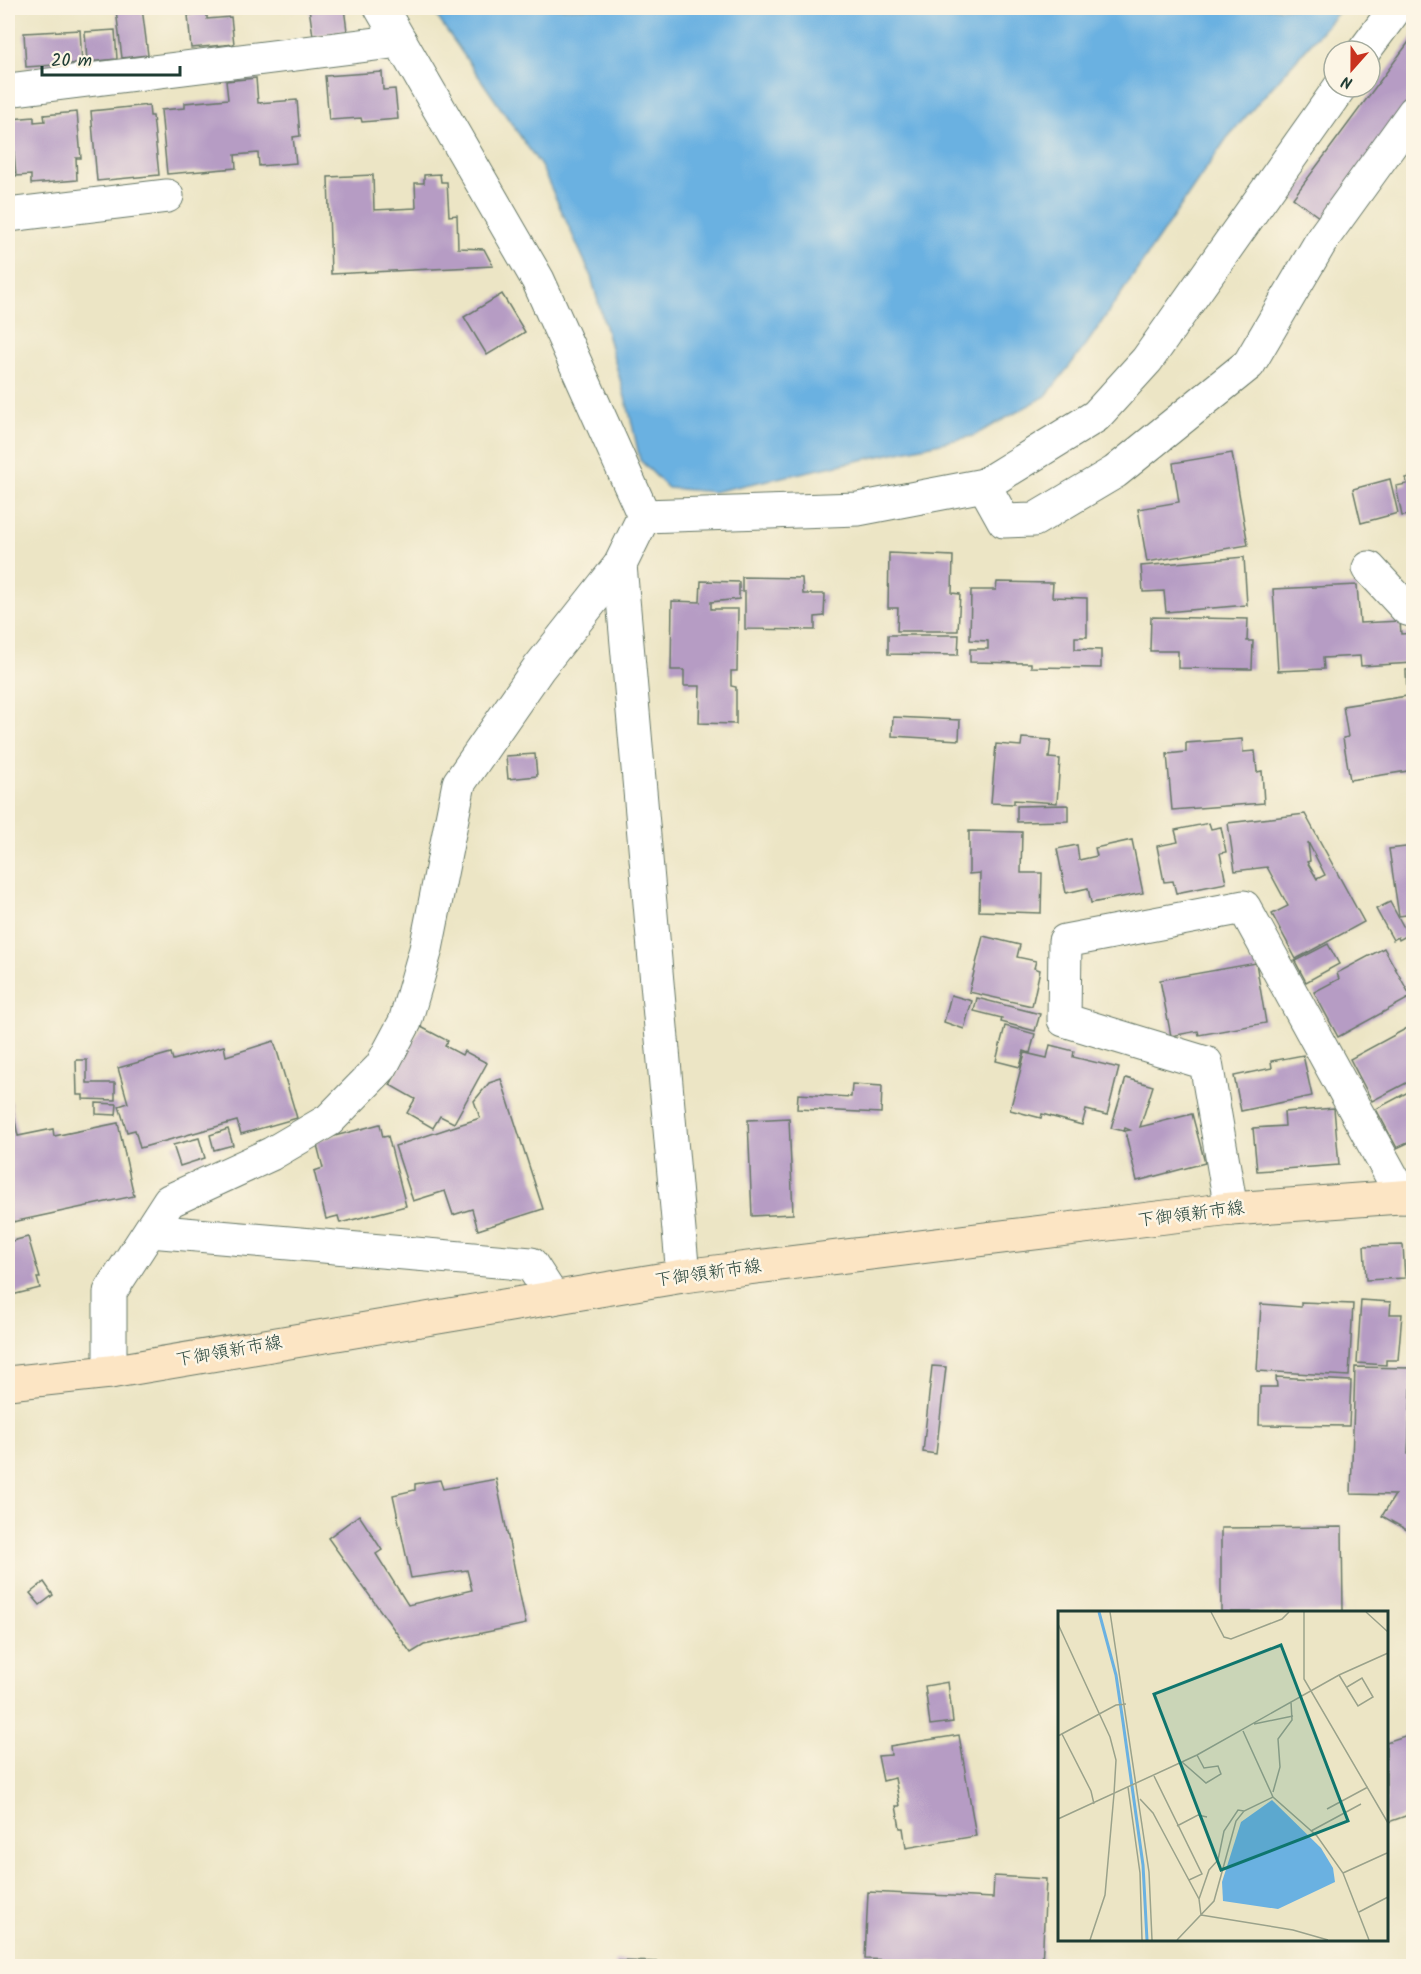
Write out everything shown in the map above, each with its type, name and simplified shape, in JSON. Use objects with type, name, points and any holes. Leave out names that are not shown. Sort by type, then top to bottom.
[{"type":"main road","name":"下御領新市線","points":[[8,1383],[110,1372],[683,1276],[1231,1209],[1408,1197]]},
{"type":"street","points":[[381,8],[538,280],[644,516]]},
{"type":"street","points":[[1373,39],[1396,8]]},
{"type":"street","points":[[8,90],[400,41]]},
{"type":"street","points":[[644,516],[858,509],[984,485],[1096,416],[1147,360],[1332,99]]},
{"type":"street","points":[[984,485],[1004,521],[1034,520],[1115,472],[1249,364],[1323,238],[1413,112]]},
{"type":"street","points":[[8,215],[167,196]]},
{"type":"street","points":[[110,1372],[110,1292],[169,1201],[271,1154],[329,1120],[381,1067],[405,1022],[426,949],[459,783],[538,669],[620,565],[644,516]]},
{"type":"street","points":[[620,565],[683,1276]]},
{"type":"street","points":[[1369,568],[1407,609],[1413,611]]},
{"type":"street","points":[[1231,1209],[1206,1063],[1065,1020],[1065,941],[1244,907],[1408,1197]]},
{"type":"street","points":[[150,1232],[531,1264],[554,1298]]},
{"type":"water","points":[[431,8],[1342,8],[1227,138],[1086,345],[1046,396],[973,436],[713,492],[668,488],[640,460],[630,415],[590,273],[541,166]]},
{"type":"building","points":[[142,8],[148,55],[122,58],[116,10]]},
{"type":"building","points":[[309,8],[344,8],[347,31],[313,36]]},
{"type":"building","points":[[207,13],[207,19],[231,17],[234,44],[191,48],[188,15]]},
{"type":"building","points":[[80,30],[82,63],[26,67],[24,33]]},
{"type":"building","points":[[115,30],[117,59],[87,62],[85,32]]},
{"type":"building","points":[[1414,35],[1414,99],[1323,220],[1293,198],[1366,99],[1382,99],[1382,78]]},
{"type":"building","points":[[382,72],[383,90],[395,89],[398,119],[362,122],[361,118],[329,120],[325,76]]},
{"type":"building","points":[[256,78],[258,103],[297,100],[300,136],[293,137],[296,163],[259,166],[258,153],[235,155],[236,168],[167,174],[161,110],[185,108],[185,103],[228,99],[226,81]]},
{"type":"building","points":[[149,105],[150,116],[153,116],[159,175],[97,181],[91,111]]},
{"type":"building","points":[[77,112],[81,158],[76,158],[77,180],[31,184],[31,175],[16,176],[11,119],[34,117],[34,122],[45,121],[44,115]]},
{"type":"building","points":[[9,151],[13,193],[8,193]]},
{"type":"building","points":[[440,174],[441,182],[447,182],[449,216],[457,215],[458,248],[484,249],[493,266],[331,274],[328,177],[373,175],[374,210],[416,208],[415,183],[424,183],[424,175]]},
{"type":"building","points":[[502,294],[525,332],[487,355],[464,317]]},
{"type":"building","points":[[1232,453],[1248,545],[1147,562],[1138,509],[1179,502],[1173,463]]},
{"type":"building","points":[[1414,476],[1414,521],[1412,521],[1411,515],[1402,516],[1396,486],[1407,484],[1406,478]]},
{"type":"building","points":[[1390,479],[1398,513],[1361,523],[1353,489]]},
{"type":"building","points":[[889,553],[953,556],[952,593],[960,594],[958,631],[897,631],[898,608],[888,608]]},
{"type":"building","points":[[1244,557],[1247,605],[1166,612],[1164,591],[1143,592],[1141,566]]},
{"type":"building","points":[[742,577],[802,578],[803,594],[825,594],[824,616],[815,617],[815,630],[745,629],[745,592],[742,592]]},
{"type":"building","points":[[701,581],[739,582],[739,599],[711,602],[711,609],[738,609],[737,671],[731,671],[731,686],[736,687],[736,724],[699,723],[700,686],[684,686],[684,670],[671,670],[672,601],[700,602]]},
{"type":"building","points":[[997,582],[1053,583],[1052,597],[1087,598],[1087,637],[1075,637],[1075,649],[1101,650],[1101,668],[1031,667],[1031,663],[970,662],[970,649],[988,649],[988,641],[970,640],[971,590],[996,590]]},
{"type":"building","points":[[1357,585],[1360,623],[1400,621],[1401,634],[1414,633],[1414,663],[1361,666],[1360,656],[1323,658],[1324,669],[1278,671],[1273,589]]},
{"type":"building","points":[[1151,617],[1248,619],[1247,641],[1253,641],[1252,669],[1178,668],[1178,651],[1150,651]]},
{"type":"building","points":[[888,635],[959,635],[958,655],[888,654]]},
{"type":"building","points":[[1414,669],[1414,691],[1407,692],[1406,670]]},
{"type":"building","points":[[1414,695],[1414,770],[1350,780],[1343,738],[1348,737],[1343,706]]},
{"type":"building","points":[[893,717],[960,720],[959,740],[892,736]]},
{"type":"building","points":[[1022,738],[1051,740],[1049,758],[1060,759],[1057,803],[1014,800],[1014,804],[991,803],[996,744],[1021,746]]},
{"type":"building","points":[[1242,739],[1243,752],[1255,751],[1257,772],[1262,771],[1264,803],[1172,810],[1167,754],[1186,752],[1186,743]]},
{"type":"building","points":[[535,754],[537,776],[508,779],[506,756]]},
{"type":"building","points":[[1068,805],[1068,821],[1017,822],[1017,806]]},
{"type":"building","points":[[1305,814],[1364,922],[1296,959],[1272,914],[1288,906],[1267,867],[1235,871],[1228,823]],"holes":[[[1308,842],[1325,875],[1317,879],[1307,862],[1310,861]]]},
{"type":"building","points":[[1209,823],[1211,829],[1221,827],[1226,852],[1220,853],[1226,883],[1176,893],[1173,881],[1164,882],[1157,846],[1178,842],[1175,830]]},
{"type":"building","points":[[969,831],[1022,832],[1021,873],[1042,873],[1041,913],[979,911],[980,873],[969,874]]},
{"type":"building","points":[[1132,840],[1143,893],[1091,903],[1088,888],[1066,893],[1057,849],[1077,845],[1079,860],[1097,856],[1095,848]]},
{"type":"building","points":[[1414,846],[1414,914],[1399,916],[1389,849]]},
{"type":"building","points":[[1390,902],[1408,935],[1399,940],[1398,937],[1393,940],[1376,909]]},
{"type":"building","points":[[983,936],[1020,945],[1017,957],[1036,961],[1034,968],[1040,970],[1032,1006],[969,992]]},
{"type":"building","points":[[1328,944],[1339,964],[1306,982],[1295,961]]},
{"type":"building","points":[[1384,948],[1411,997],[1338,1037],[1314,992],[1339,979],[1337,973]]},
{"type":"building","points":[[1256,963],[1266,1023],[1199,1035],[1198,1031],[1171,1036],[1160,980]]},
{"type":"building","points":[[951,995],[972,1001],[964,1029],[944,1022]]},
{"type":"building","points":[[977,998],[1040,1014],[1035,1031],[1001,1022],[1002,1018],[974,1011]]},
{"type":"building","points":[[1005,1026],[1035,1034],[1030,1053],[1024,1051],[1020,1067],[996,1061]]},
{"type":"building","points":[[1411,1026],[1414,1030],[1414,1079],[1372,1101],[1350,1059]]},
{"type":"building","points":[[421,1027],[448,1041],[445,1046],[462,1055],[464,1051],[487,1063],[454,1123],[440,1116],[433,1128],[407,1113],[415,1099],[390,1085]]},
{"type":"building","points":[[274,1041],[297,1118],[241,1134],[237,1121],[140,1148],[135,1130],[127,1132],[119,1106],[128,1103],[118,1068],[171,1053],[173,1060],[224,1046],[226,1056]]},
{"type":"building","points":[[1050,1045],[1074,1051],[1073,1057],[1119,1068],[1107,1115],[1086,1110],[1082,1125],[1042,1114],[1041,1118],[1010,1110],[1025,1053],[1047,1058]]},
{"type":"building","points":[[1303,1055],[1312,1096],[1241,1111],[1234,1076],[1272,1068],[1271,1061]]},
{"type":"building","points":[[76,1060],[87,1060],[87,1083],[115,1083],[115,1100],[83,1099],[83,1095],[77,1095]]},
{"type":"building","points":[[1126,1078],[1153,1086],[1140,1127],[1192,1114],[1205,1163],[1137,1181],[1125,1131],[1130,1130],[1111,1128]]},
{"type":"building","points":[[501,1079],[543,1209],[478,1230],[472,1209],[453,1215],[445,1191],[413,1201],[395,1146],[480,1118],[474,1101],[489,1083]]},
{"type":"building","points":[[852,1084],[882,1086],[881,1113],[797,1109],[798,1094],[851,1097]]},
{"type":"building","points":[[1410,1091],[1414,1098],[1414,1140],[1397,1148],[1376,1109]]},
{"type":"building","points":[[8,1101],[11,1101],[18,1136],[53,1129],[54,1136],[118,1123],[134,1196],[8,1223]]},
{"type":"building","points":[[96,1103],[117,1104],[116,1115],[96,1114]]},
{"type":"building","points":[[1334,1108],[1339,1165],[1257,1171],[1253,1128],[1285,1126],[1284,1112]]},
{"type":"building","points":[[789,1118],[793,1214],[752,1216],[748,1120]]},
{"type":"building","points":[[380,1124],[383,1137],[388,1136],[406,1206],[340,1223],[338,1216],[326,1219],[314,1171],[323,1168],[316,1141]]},
{"type":"building","points":[[228,1129],[233,1145],[214,1150],[210,1135]]},
{"type":"building","points":[[199,1138],[205,1158],[180,1166],[173,1145]]},
{"type":"building","points":[[28,1237],[40,1278],[37,1278],[40,1288],[8,1296],[8,1242]]},
{"type":"building","points":[[1403,1245],[1405,1278],[1366,1280],[1364,1246]]},
{"type":"building","points":[[1361,1300],[1391,1302],[1390,1314],[1402,1314],[1398,1360],[1386,1360],[1386,1365],[1357,1363]]},
{"type":"building","points":[[1301,1302],[1353,1304],[1349,1376],[1257,1371],[1261,1304],[1301,1307]]},
{"type":"building","points":[[932,1366],[946,1367],[936,1454],[923,1452]]},
{"type":"building","points":[[1355,1367],[1412,1368],[1408,1454],[1414,1454],[1414,1534],[1382,1516],[1395,1495],[1351,1494]]},
{"type":"building","points":[[1276,1377],[1351,1381],[1349,1426],[1259,1425],[1260,1387],[1277,1387]]},
{"type":"building","points":[[496,1479],[526,1624],[424,1645],[411,1653],[328,1538],[359,1515],[382,1550],[376,1554],[408,1605],[472,1590],[467,1570],[411,1578],[393,1495],[415,1490],[415,1484],[440,1480],[443,1489]]},
{"type":"building","points":[[1342,1527],[1343,1611],[1221,1611],[1221,1528]]},
{"type":"building","points":[[44,1582],[53,1595],[40,1605],[30,1593]]},
{"type":"building","points":[[948,1682],[953,1722],[930,1725],[925,1686]]},
{"type":"building","points":[[1414,1733],[1414,1813],[1388,1822],[1388,1741]]},
{"type":"building","points":[[959,1735],[976,1836],[906,1848],[896,1806],[900,1806],[895,1778],[883,1781],[878,1756],[891,1755],[890,1746]]},
{"type":"building","points":[[994,1876],[1046,1879],[1042,1966],[865,1959],[868,1892],[993,1898]]},
{"type":"building","points":[[616,1961],[773,1964],[773,1966],[614,1966]]}]
